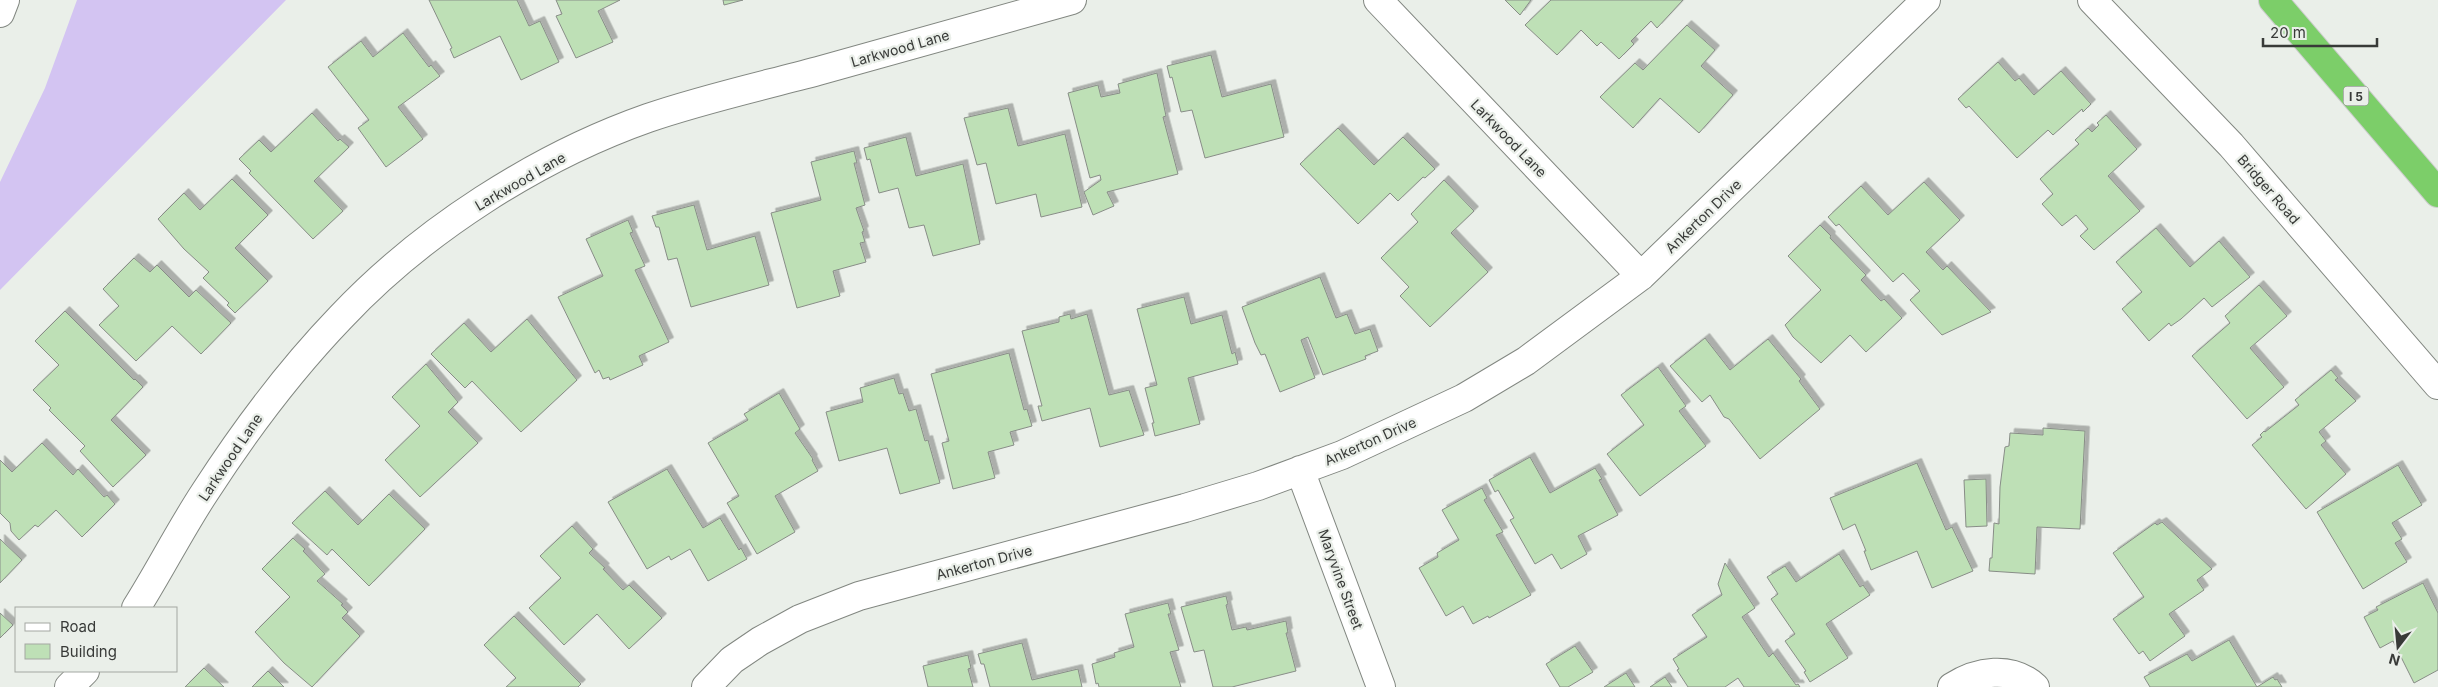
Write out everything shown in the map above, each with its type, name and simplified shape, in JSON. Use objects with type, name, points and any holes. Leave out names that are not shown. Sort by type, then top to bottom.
[{"type":"highway","name":"I 5","points":[[2274,0],[2438,193]]},
{"type":"street","points":[[0,13],[5,0]]},
{"type":"street","name":"Larkwood Lane","points":[[137,607],[203,494],[253,422],[302,361],[342,316],[387,272],[488,197],[559,158],[649,118],[1072,0]]},
{"type":"street","name":"Larkwood Lane","points":[[1378,0],[1641,276]]},
{"type":"street","name":"Ankerton Drive","points":[[706,687],[732,660],[760,641],[800,619],[859,596],[1185,508],[1300,470],[1350,451],[1464,398],[1526,361],[1641,276],[1926,0]]},
{"type":"street","name":"Bridger Road","points":[[2092,0],[2230,145],[2438,385]]},
{"type":"street","name":"Maryvine Street","points":[[1300,470],[1381,687]]},
{"type":"street","points":[[69,687],[84,672]]},
{"type":"street","points":[[1952,687],[1978,675],[1999,672],[2028,681],[2035,687]]},
{"type":"shaded area","points":[[77,0],[286,0],[0,290],[0,182],[45,88]]},
{"type":"building","points":[[429,0],[517,0],[529,26],[540,21],[559,62],[521,80],[500,36],[454,58],[450,49],[452,48]]},
{"type":"building","points":[[556,0],[620,0],[598,11],[613,42],[576,58],[556,16],[562,14]]},
{"type":"building","points":[[723,0],[743,0],[724,5]]},
{"type":"building","points":[[1505,0],[1531,0],[1520,15]]},
{"type":"building","points":[[1551,0],[1683,0],[1657,28],[1651,21],[1631,41],[1634,44],[1619,59],[1601,42],[1597,46],[1581,30],[1557,55],[1525,25]]},
{"type":"building","points":[[1687,25],[1715,50],[1701,66],[1733,95],[1699,133],[1660,98],[1633,128],[1600,97],[1635,63],[1643,70]]},
{"type":"building","points":[[403,33],[429,67],[431,65],[440,76],[398,107],[423,139],[386,167],[358,128],[369,120],[328,67],[361,41],[373,57]]},
{"type":"building","points":[[1211,55],[1222,97],[1271,84],[1284,137],[1205,158],[1192,110],[1181,112],[1172,77],[1170,78],[1167,66]]},
{"type":"building","points":[[1998,62],[2015,81],[2019,78],[2034,95],[2061,71],[2091,104],[2083,112],[2082,109],[2053,135],[2048,130],[2017,158],[1969,106],[1966,108],[1958,99]]},
{"type":"building","points":[[1157,73],[1166,116],[1163,117],[1178,174],[1107,192],[1114,206],[1093,215],[1084,192],[1101,180],[1100,175],[1090,178],[1068,93],[1098,85],[1101,97],[1120,93],[1118,84]]},
{"type":"building","points":[[1008,108],[1018,146],[1065,134],[1082,207],[1041,217],[1036,194],[996,204],[986,163],[977,165],[964,118]]},
{"type":"building","points":[[312,113],[338,141],[340,139],[349,147],[314,181],[343,211],[313,239],[249,173],[251,171],[239,159],[259,140],[271,152]]},
{"type":"building","points":[[2106,115],[2137,149],[2108,176],[2140,211],[2094,250],[2080,236],[2088,229],[2076,215],[2062,226],[2042,204],[2053,194],[2040,179],[2079,144],[2075,140],[2088,128],[2092,132],[2099,125],[2097,123]]},
{"type":"building","points":[[1338,128],[1374,165],[1403,137],[1435,169],[1425,178],[1423,177],[1398,201],[1390,193],[1358,224],[1300,164]]},
{"type":"building","points":[[906,137],[916,176],[963,164],[980,244],[933,256],[924,225],[909,228],[898,188],[879,193],[870,159],[867,160],[864,148]]},
{"type":"building","points":[[854,151],[857,163],[854,163],[865,205],[856,208],[864,231],[862,232],[865,242],[860,243],[866,262],[833,271],[840,296],[797,308],[771,213],[821,200],[811,162]]},
{"type":"building","points":[[232,179],[268,215],[235,248],[268,281],[235,313],[227,305],[229,303],[203,278],[209,272],[184,249],[158,219],[184,193],[200,210]]},
{"type":"building","points":[[1444,180],[1474,211],[1451,233],[1488,272],[1430,327],[1400,296],[1409,287],[1381,258],[1418,222],[1411,214]]},
{"type":"building","points":[[1924,182],[1960,220],[1926,252],[1943,270],[1947,266],[1991,312],[1942,335],[1910,300],[1920,291],[1903,273],[1893,282],[1839,224],[1836,226],[1828,217],[1861,186],[1888,215]]},
{"type":"building","points":[[694,205],[707,250],[755,236],[769,285],[691,307],[677,258],[668,260],[659,227],[656,227],[652,216]]},
{"type":"building","points":[[628,220],[633,232],[630,233],[645,266],[635,270],[669,342],[639,356],[643,365],[610,380],[609,377],[603,379],[599,370],[595,373],[558,297],[603,276],[586,239]]},
{"type":"building","points":[[1820,225],[1866,275],[1861,280],[1881,301],[1884,299],[1902,318],[1866,352],[1850,335],[1821,363],[1793,337],[1785,325],[1821,290],[1788,256]]},
{"type":"building","points":[[2156,228],[2190,267],[2219,241],[2250,277],[2212,307],[2204,298],[2181,319],[2171,326],[2169,323],[2149,341],[2122,309],[2142,292],[2116,262]]},
{"type":"building","points":[[134,258],[150,272],[157,265],[189,297],[196,290],[231,323],[201,354],[172,326],[136,361],[99,325],[119,306],[103,289]]},
{"type":"building","points":[[1320,277],[1336,318],[1347,314],[1355,334],[1370,329],[1378,351],[1365,356],[1366,359],[1323,375],[1308,337],[1301,340],[1315,378],[1280,392],[1265,354],[1261,355],[1255,343],[1242,307]]},
{"type":"building","points":[[2259,285],[2287,316],[2250,348],[2284,387],[2247,419],[2192,356],[2230,323],[2225,316]]},
{"type":"building","points":[[1184,297],[1191,324],[1222,315],[1232,354],[1235,352],[1238,364],[1188,378],[1200,424],[1155,436],[1152,423],[1154,423],[1145,388],[1157,385],[1137,309]]},
{"type":"building","points":[[65,311],[143,387],[111,420],[146,455],[113,487],[80,451],[85,446],[49,410],[51,408],[33,390],[59,365],[35,341]]},
{"type":"building","points":[[1070,314],[1071,319],[1087,314],[1109,395],[1129,390],[1144,435],[1100,447],[1090,408],[1042,421],[1038,406],[1042,406],[1022,331],[1059,322],[1059,317]]},
{"type":"building","points":[[527,319],[577,380],[521,432],[472,381],[465,388],[431,354],[464,323],[491,352]]},
{"type":"building","points":[[1705,338],[1730,370],[1768,339],[1801,379],[1799,381],[1820,409],[1760,459],[1729,419],[1724,417],[1710,395],[1702,402],[1670,366]]},
{"type":"building","points":[[1009,353],[1024,410],[1027,409],[1032,426],[1010,432],[1014,445],[988,452],[995,478],[953,489],[942,443],[949,441],[931,374]]},
{"type":"building","points":[[426,364],[458,402],[448,412],[478,443],[420,497],[385,460],[420,426],[392,397]]},
{"type":"building","points":[[1658,367],[1686,406],[1679,411],[1706,446],[1640,496],[1607,454],[1644,425],[1621,395]]},
{"type":"building","points":[[2331,370],[2338,378],[2335,380],[2356,401],[2319,432],[2326,441],[2321,445],[2346,474],[2306,509],[2252,445],[2262,437],[2260,435],[2264,431],[2299,405],[2295,400]]},
{"type":"building","points":[[894,378],[899,394],[903,393],[909,411],[916,409],[925,441],[928,440],[940,483],[900,494],[887,448],[839,461],[826,412],[863,402],[860,388]]},
{"type":"building","points":[[779,393],[800,429],[795,433],[813,459],[818,471],[775,496],[795,532],[757,554],[727,503],[739,496],[708,443],[748,420],[744,414]]},
{"type":"building","points":[[2043,428],[2085,431],[2080,529],[2037,527],[2035,574],[1989,571],[1990,558],[1992,558],[1994,523],[1999,524],[2000,487],[2005,447],[2009,446],[2010,433],[2043,435]]},
{"type":"building","points":[[42,443],[73,475],[78,469],[104,497],[107,495],[115,504],[82,537],[56,510],[38,527],[35,525],[19,540],[11,531],[10,523],[0,513],[0,460],[12,472]]},
{"type":"building","points":[[1530,457],[1550,493],[1595,468],[1602,479],[1599,480],[1618,515],[1578,536],[1587,554],[1561,569],[1552,554],[1535,564],[1510,520],[1514,518],[1498,490],[1495,492],[1489,480]]},
{"type":"building","points":[[1917,463],[1946,530],[1952,527],[1973,571],[1932,588],[1917,551],[1871,570],[1864,551],[1866,551],[1855,524],[1843,530],[1830,498]]},
{"type":"building","points":[[2398,465],[2422,505],[2392,523],[2402,539],[2395,543],[2407,562],[2363,589],[2317,512]]},
{"type":"building","points":[[667,469],[703,528],[720,518],[739,550],[741,548],[747,559],[708,581],[690,549],[671,560],[669,556],[647,569],[608,502]]},
{"type":"building","points":[[1986,479],[1987,526],[1966,527],[1964,480]]},
{"type":"building","points":[[1482,488],[1487,498],[1484,500],[1503,532],[1496,535],[1531,595],[1489,618],[1488,616],[1473,624],[1463,606],[1446,616],[1419,568],[1438,557],[1437,553],[1459,540],[1442,510]]},
{"type":"building","points":[[325,491],[358,525],[389,494],[425,529],[369,586],[332,549],[327,555],[292,523]]},
{"type":"building","points":[[2162,522],[2212,569],[2197,580],[2204,590],[2169,614],[2185,636],[2150,661],[2143,651],[2139,654],[2113,619],[2144,597],[2113,553],[2155,523],[2157,525]]},
{"type":"building","points":[[572,526],[593,549],[589,553],[605,568],[603,569],[623,590],[629,585],[662,618],[629,649],[597,614],[564,645],[529,608],[561,578],[540,556]]},
{"type":"building","points":[[293,538],[305,549],[303,551],[325,574],[317,581],[343,604],[341,605],[348,612],[342,618],[360,636],[312,687],[284,663],[255,632],[290,597],[262,569]]},
{"type":"building","points":[[0,539],[22,560],[0,583]]},
{"type":"building","points":[[1839,554],[1860,587],[1863,585],[1870,595],[1826,624],[1848,658],[1810,682],[1804,672],[1806,671],[1785,641],[1795,634],[1771,599],[1778,594],[1767,577],[1785,566],[1796,582]]},
{"type":"building","points":[[1725,563],[1755,608],[1742,617],[1769,657],[1773,653],[1796,685],[1798,684],[1800,687],[1744,687],[1738,678],[1725,687],[1688,687],[1677,670],[1679,669],[1673,659],[1707,637],[1692,615],[1722,595],[1718,584]]},
{"type":"building","points":[[2423,583],[2438,613],[2438,670],[2414,683],[2393,641],[2380,648],[2364,617],[2378,610],[2376,607]]},
{"type":"building","points":[[1226,596],[1228,604],[1226,605],[1232,630],[1246,627],[1247,630],[1286,621],[1288,633],[1286,633],[1296,671],[1232,687],[1213,687],[1204,650],[1194,652],[1181,607]]},
{"type":"building","points":[[1168,603],[1171,614],[1168,614],[1179,650],[1170,652],[1181,687],[1099,687],[1098,683],[1096,684],[1092,664],[1115,657],[1114,653],[1134,647],[1125,614]]},
{"type":"building","points":[[0,613],[13,625],[0,638]]},
{"type":"building","points":[[514,616],[581,684],[578,687],[506,687],[516,678],[484,645]]},
{"type":"building","points":[[2229,640],[2257,687],[2150,687],[2144,677],[2187,654],[2192,661]]},
{"type":"building","points":[[1022,643],[1032,680],[1078,669],[1082,687],[990,687],[984,664],[981,664],[978,654]]},
{"type":"building","points":[[1575,646],[1593,672],[1568,687],[1560,687],[1546,664]]},
{"type":"building","points":[[968,655],[971,668],[968,669],[973,687],[928,687],[923,666]]},
{"type":"building","points":[[204,668],[224,687],[185,687]]},
{"type":"building","points":[[268,671],[284,687],[252,687]]},
{"type":"building","points":[[1626,673],[1635,687],[1604,687]]},
{"type":"building","points":[[1665,677],[1672,687],[1650,687]]},
{"type":"building","points":[[2273,677],[2275,680],[2277,679],[2282,687],[2257,687]]}]
